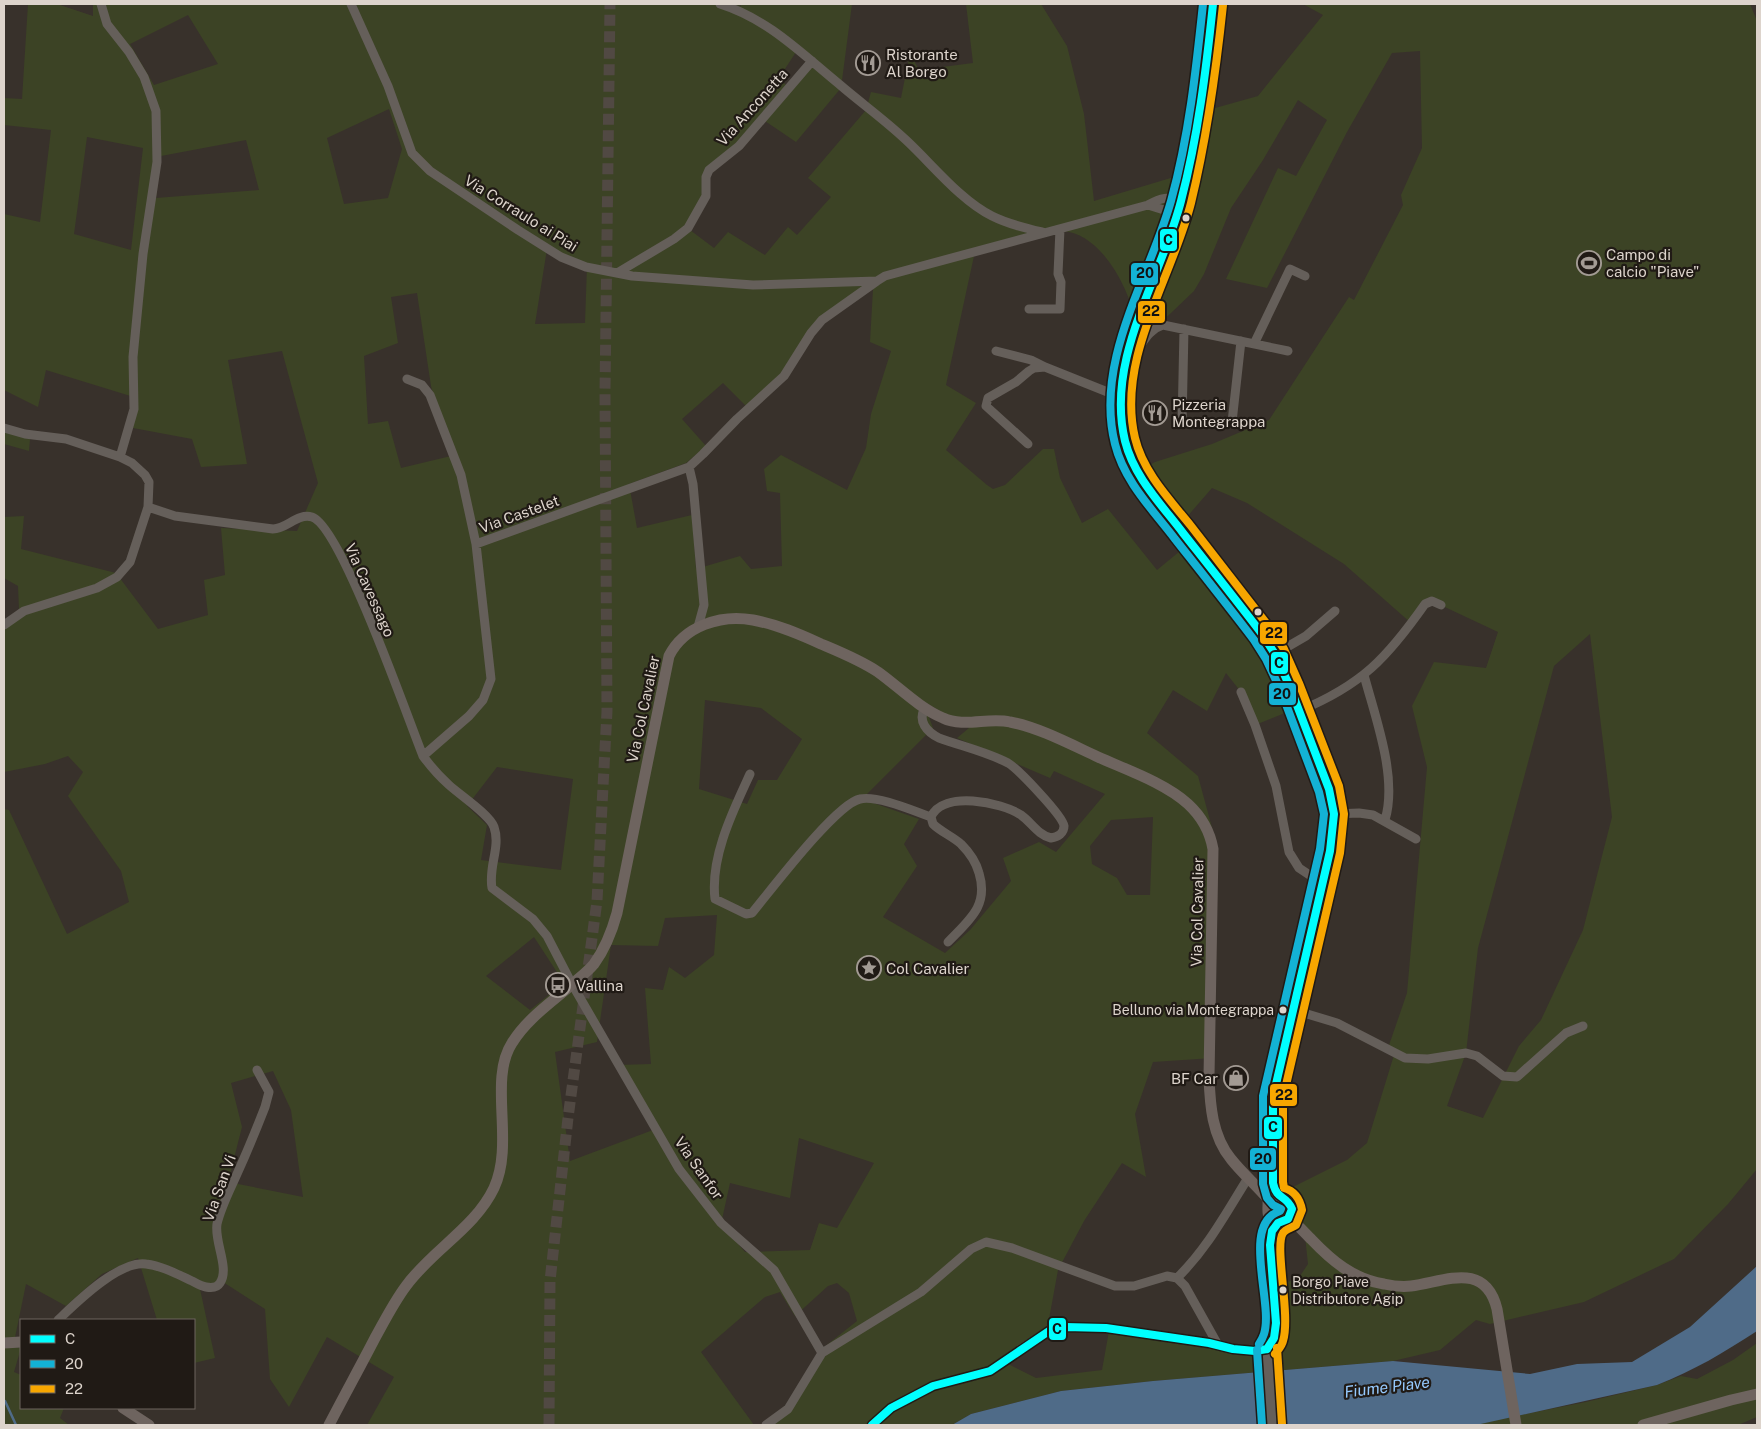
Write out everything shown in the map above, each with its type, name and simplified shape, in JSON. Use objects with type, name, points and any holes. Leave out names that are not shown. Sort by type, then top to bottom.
[{"type":"main road","name":"Via Col Cavalier","points":[[329,1425],[392,1307],[406,1286],[415,1274],[473,1218],[495,1187],[502,1162],[502,1078],[506,1053],[511,1044],[526,1024],[593,966],[606,945],[613,928],[667,663],[672,650],[687,633],[698,626],[716,621],[744,619],[761,622],[800,634],[860,661],[942,718],[954,722],[1002,720],[1022,725],[1163,787],[1182,799],[1197,813],[1209,834],[1213,849],[1210,1099],[1220,1142],[1231,1159],[1250,1180],[1272,1196],[1286,1199],[1282,1217],[1299,1226],[1331,1259],[1358,1277],[1386,1284],[1409,1286],[1452,1277],[1465,1277],[1484,1286],[1495,1302],[1497,1309],[1516,1425]]},
{"type":"main road","points":[[1272,1196],[1266,1210],[1282,1217]]},
{"type":"main road","points":[[4,1343],[20,1342]]},
{"type":"main road","points":[[1643,1425],[1757,1394]]},
{"type":"main road","points":[[124,1409],[148,1425]]},
{"type":"main road","points":[[1663,1425],[1690,1412]]},
{"type":"street","points":[[101,4],[107,24],[130,52],[144,76],[156,111],[157,162],[143,254],[133,358],[134,409],[120,457]]},
{"type":"street","name":"Via Corraulo ai Piai","points":[[351,4],[388,86],[412,153],[430,171],[543,247],[586,267],[640,276],[752,285],[877,281]]},
{"type":"street","points":[[720,4],[758,20],[781,35],[900,134],[976,206],[1009,224],[1045,233]]},
{"type":"street","points":[[1213,4],[1198,125],[1180,207],[1127,356],[1120,397],[1122,433],[1128,454],[1139,476],[1262,634],[1275,654],[1329,789],[1334,814],[1330,851],[1323,884],[1273,1097],[1272,1196]]},
{"type":"street","name":"Via Anconetta","points":[[617,273],[674,239],[688,228],[706,196],[706,177],[709,170],[739,146],[812,61]]},
{"type":"street","points":[[877,281],[886,276],[1148,205],[1162,198],[1167,197],[1180,207]]},
{"type":"street","points":[[1148,205],[1164,210],[1180,207]]},
{"type":"street","points":[[1030,308],[1060,309],[1062,282],[1058,274],[1060,229]]},
{"type":"street","points":[[1254,344],[1290,268],[1304,276]]},
{"type":"street","name":"Via Castelet","points":[[408,379],[422,385],[430,394],[461,475],[476,544],[681,471],[689,466],[784,376],[817,326],[829,315],[877,281]]},
{"type":"street","points":[[1127,356],[1135,353],[1148,334],[1157,327],[1167,325],[1288,351]]},
{"type":"street","points":[[1182,424],[1184,329]]},
{"type":"street","points":[[1232,422],[1241,341]]},
{"type":"street","points":[[996,351],[1031,360],[1120,397]]},
{"type":"street","points":[[1028,444],[986,406],[986,403],[988,398],[1016,382],[1029,371],[1034,368],[1045,367]]},
{"type":"street","points":[[4,428],[25,434],[66,439],[120,457],[132,463],[145,474],[149,482],[148,507],[130,562],[117,578],[97,588],[24,611],[4,625]]},
{"type":"street","points":[[689,466],[693,484],[704,605],[698,626]]},
{"type":"street","name":"Via Cavessago","points":[[148,507],[175,516],[273,529],[280,528],[303,517],[313,517],[318,520],[327,531],[345,564],[386,660],[423,756],[438,775],[487,816],[494,827],[497,845],[490,878],[492,888],[523,911],[540,928],[551,944],[572,984]]},
{"type":"street","points":[[423,756],[469,716],[483,700],[491,679],[476,544]]},
{"type":"street","points":[[1299,711],[1342,691],[1364,675],[1382,659],[1425,604],[1432,601],[1441,605]]},
{"type":"street","points":[[1275,654],[1306,636],[1335,611]]},
{"type":"street","points":[[1364,675],[1378,723],[1386,763],[1389,798],[1385,820]]},
{"type":"street","points":[[1241,692],[1255,725],[1276,786],[1289,852],[1299,868],[1323,884]]},
{"type":"street","points":[[925,708],[922,712],[922,719],[925,727],[931,733],[939,738],[1010,764],[1026,778],[1059,816],[1064,828],[1059,836],[1048,838],[1014,811],[973,801],[948,803],[935,809],[931,822],[960,843],[972,858],[982,885],[980,906],[972,918],[948,942]]},
{"type":"street","points":[[750,774],[730,818],[720,850],[714,888],[716,899],[746,914],[752,913],[829,821],[850,803],[859,799],[872,799],[931,817]]},
{"type":"street","points":[[1334,814],[1373,814],[1416,840]]},
{"type":"street","name":"Via Sanfor","points":[[572,984],[679,1169],[722,1223],[774,1270],[822,1353]]},
{"type":"street","points":[[1294,1010],[1337,1023],[1405,1058],[1428,1059],[1466,1053],[1477,1056],[1503,1076],[1517,1077],[1566,1033],[1583,1026]]},
{"type":"street","name":"Via San Vi","points":[[59,1319],[111,1275],[125,1267],[144,1263],[170,1271],[206,1287],[216,1288],[219,1285],[224,1269],[218,1245],[217,1225],[265,1107],[269,1092],[257,1070]]},
{"type":"street","points":[[1177,1278],[1193,1262],[1211,1238],[1250,1180]]},
{"type":"street","points":[[872,1425],[892,1408],[933,1386],[990,1371],[1049,1331],[1065,1327],[1106,1328],[1233,1349],[1255,1351],[1267,1349],[1273,1344],[1276,1323],[1271,1271],[1271,1236],[1282,1217]]},
{"type":"street","points":[[766,1425],[788,1410],[822,1353],[921,1292],[971,1249],[986,1242],[1012,1248],[1115,1286],[1134,1286],[1164,1277],[1177,1278],[1185,1286],[1218,1345]]},
{"type":"street","points":[[1267,1349],[1272,1425]]},
{"type":"green space","points":[[28,4],[57,4],[93,16],[93,4],[734,4],[741,6],[741,4],[852,4],[841,88],[796,142],[762,119],[712,170],[690,230],[714,248],[728,232],[765,255],[788,227],[797,235],[831,197],[808,178],[866,110],[871,92],[901,98],[910,53],[919,70],[973,63],[966,4],[1041,4],[1067,46],[1084,114],[1094,201],[1174,177],[1207,4],[1216,4],[1215,55],[1208,110],[1258,96],[1323,15],[1303,4],[1750,4],[1757,21],[1757,1169],[1728,1204],[1674,1259],[1584,1302],[1490,1324],[1476,1320],[1440,1350],[1393,1361],[1153,1381],[1061,1391],[971,1414],[952,1425],[771,1425],[788,1413],[823,1348],[857,1321],[849,1293],[837,1283],[828,1286],[795,1316],[780,1292],[765,1297],[701,1352],[754,1425],[367,1425],[394,1377],[327,1337],[289,1407],[270,1379],[265,1309],[223,1282],[200,1289],[215,1358],[195,1363],[195,1319],[157,1319],[138,1258],[102,1274],[66,1306],[26,1284],[13,1347],[20,1348],[14,1372],[20,1375],[20,1409],[64,1409],[60,1418],[69,1425],[4,1425],[4,809],[9,810],[67,934],[129,902],[121,871],[68,796],[83,772],[68,756],[45,764],[4,772],[4,622],[19,609],[18,586],[4,578],[4,517],[24,516],[21,549],[116,573],[158,629],[208,615],[204,580],[225,575],[221,528],[297,531],[318,483],[282,351],[228,360],[247,464],[201,467],[192,439],[133,428],[137,398],[46,370],[38,407],[4,390],[4,214],[40,222],[51,130],[4,125],[4,98],[22,99]],"holes":[[[188,15],[218,64],[154,85],[130,44]],[[798,49],[812,61],[789,88],[779,78]],[[1420,51],[1422,148],[1401,195],[1403,205],[1354,300],[1349,297],[1269,420],[1212,444],[1155,462],[1138,472],[1179,526],[1212,488],[1247,503],[1344,564],[1411,623],[1432,601],[1498,632],[1486,668],[1434,662],[1412,706],[1427,767],[1407,993],[1387,1051],[1394,1055],[1367,1143],[1347,1160],[1291,1188],[1277,1189],[1282,1195],[1291,1199],[1297,1207],[1304,1227],[1308,1264],[1298,1279],[1271,1286],[1271,1340],[1263,1348],[1109,1331],[1102,1370],[1036,1378],[1002,1361],[1047,1330],[1058,1270],[1084,1221],[1122,1163],[1146,1177],[1135,1114],[1153,1062],[1213,1058],[1214,835],[1198,776],[1147,733],[1173,690],[1207,711],[1226,673],[1241,692],[1255,725],[1300,707],[1261,629],[1191,542],[1157,570],[1108,509],[1082,523],[1060,478],[1054,449],[1043,449],[1005,485],[993,489],[946,450],[976,403],[946,385],[974,256],[1057,232],[1062,231],[1076,234],[1090,242],[1112,266],[1128,295],[1136,324],[1149,334],[1194,291],[1204,274],[1231,208],[1263,160],[1298,100],[1327,120],[1296,176],[1278,168],[1226,279],[1267,288],[1347,132],[1392,53]],[[389,109],[402,149],[388,198],[344,204],[327,138]],[[87,137],[143,148],[131,250],[74,234]],[[246,140],[259,190],[156,198],[161,156]],[[547,249],[587,266],[585,323],[535,324]],[[862,288],[873,289],[870,342],[891,351],[871,414],[866,448],[847,490],[781,455],[764,469],[767,491],[780,493],[782,566],[751,569],[740,556],[696,569],[692,515],[637,528],[629,484],[686,463],[706,446],[682,419],[723,383],[746,406],[770,386],[837,308]],[[417,293],[431,386],[451,456],[401,468],[388,421],[368,424],[364,356],[398,343],[391,297]],[[1590,634],[1612,817],[1583,930],[1541,1020],[1519,1046],[1483,1118],[1447,1106],[1466,1053],[1478,948],[1554,666]],[[705,700],[761,708],[802,739],[777,780],[758,780],[747,804],[699,789]],[[923,701],[969,728],[957,738],[1050,778],[1054,771],[1105,794],[1056,852],[1039,842],[1003,858],[1011,881],[970,930],[945,953],[883,917],[917,866],[904,844],[919,819],[862,799],[933,728]],[[497,767],[573,779],[561,870],[481,860],[487,825],[467,806]],[[1153,817],[1150,895],[1127,895],[1117,878],[1092,864],[1090,846],[1111,820]],[[717,915],[714,955],[685,978],[669,967],[663,990],[645,988],[651,1064],[618,1065],[653,1130],[570,1161],[555,1052],[597,1042],[611,945],[658,946],[665,918]],[[534,937],[564,983],[530,1010],[486,976]],[[273,1071],[291,1110],[303,1197],[228,1182],[242,1127],[231,1083]],[[799,1138],[874,1163],[837,1228],[819,1223],[810,1250],[745,1252],[721,1224],[730,1183],[790,1198]]]},
{"type":"green space","points":[[4,432],[30,439],[29,451],[4,444]]},
{"type":"green space","points":[[1289,1202],[1282,1222],[1267,1207],[1268,1203]]},
{"type":"green space","points":[[1757,1343],[1757,1417],[1738,1425],[1469,1425],[1586,1402],[1657,1385],[1681,1376],[1697,1379],[1733,1360]]},
{"type":"water","name":"Fiume Piave","points":[[1757,1266],[1757,1331],[1709,1361],[1657,1385],[1476,1425],[952,1425],[971,1414],[1061,1391],[1153,1381],[1393,1361],[1530,1374],[1577,1364],[1632,1362],[1690,1327]]},
{"type":"waterway","points":[[5,1401],[16,1425]]},
{"type":"tunnel","points":[[549,1425],[550,1281],[568,1118],[597,901],[607,711],[605,392],[610,4]]},
{"type":"transit line","name":"20","points":[[1203,4],[1198,53],[1183,152],[1171,201],[1127,320],[1118,351],[1112,382],[1110,413],[1119,457],[1132,482],[1148,506],[1254,640],[1266,659],[1281,691],[1319,792],[1324,814],[1320,849],[1263,1096],[1263,1184],[1267,1198],[1273,1205],[1281,1209],[1268,1219],[1262,1231],[1260,1247],[1266,1320],[1264,1334],[1259,1344]]},
{"type":"transit line","name":"C","points":[[1213,4],[1201,103],[1187,177],[1172,230],[1138,319],[1129,349],[1122,379],[1121,410],[1125,441],[1129,454],[1142,478],[1157,501],[1262,634],[1275,654],[1290,687],[1329,789],[1334,814],[1330,851],[1273,1097],[1273,1183],[1277,1193],[1290,1204],[1292,1209],[1288,1219],[1278,1223],[1272,1231],[1270,1245],[1276,1323],[1274,1338],[1267,1349]]},
{"type":"transit line","name":"22","points":[[1223,5],[1210,104],[1197,178],[1182,231],[1139,348],[1133,378],[1131,408],[1135,438],[1144,462],[1151,474],[1166,496],[1270,628],[1284,649],[1339,786],[1344,814],[1340,853],[1283,1098],[1284,1188],[1296,1196],[1302,1210],[1296,1225],[1284,1232],[1281,1240],[1280,1252],[1285,1330],[1280,1348],[1275,1354]]},
{"type":"transit line","name":"C","points":[[872,1425],[891,1408],[933,1386],[990,1371],[1049,1331],[1065,1327],[1106,1328],[1209,1343],[1233,1349],[1255,1351],[1267,1349]]},
{"type":"transit line","name":"22","points":[[1277,1348],[1282,1424]]},
{"type":"transit line","name":"20","points":[[1257,1350],[1262,1425]]},
{"type":"place","name":"Ristorante Al Borgo","points":[[868,63]]},
{"type":"place","name":"Campo di calcio \"Piave\"","points":[[1589,263]]},
{"type":"place","name":"Pizzeria Montegrappa","points":[[1155,413]]},
{"type":"place","name":"Col Cavalier","points":[[869,968]]},
{"type":"place","name":"Vallina","points":[[558,985]]},
{"type":"place","name":"Belluno via Montegrappa","points":[[1283,1010]]},
{"type":"place","name":"BF Car","points":[[1236,1078]]},
{"type":"place","name":"Borgo Piave Distributore Agip","points":[[1283,1290]]}]
